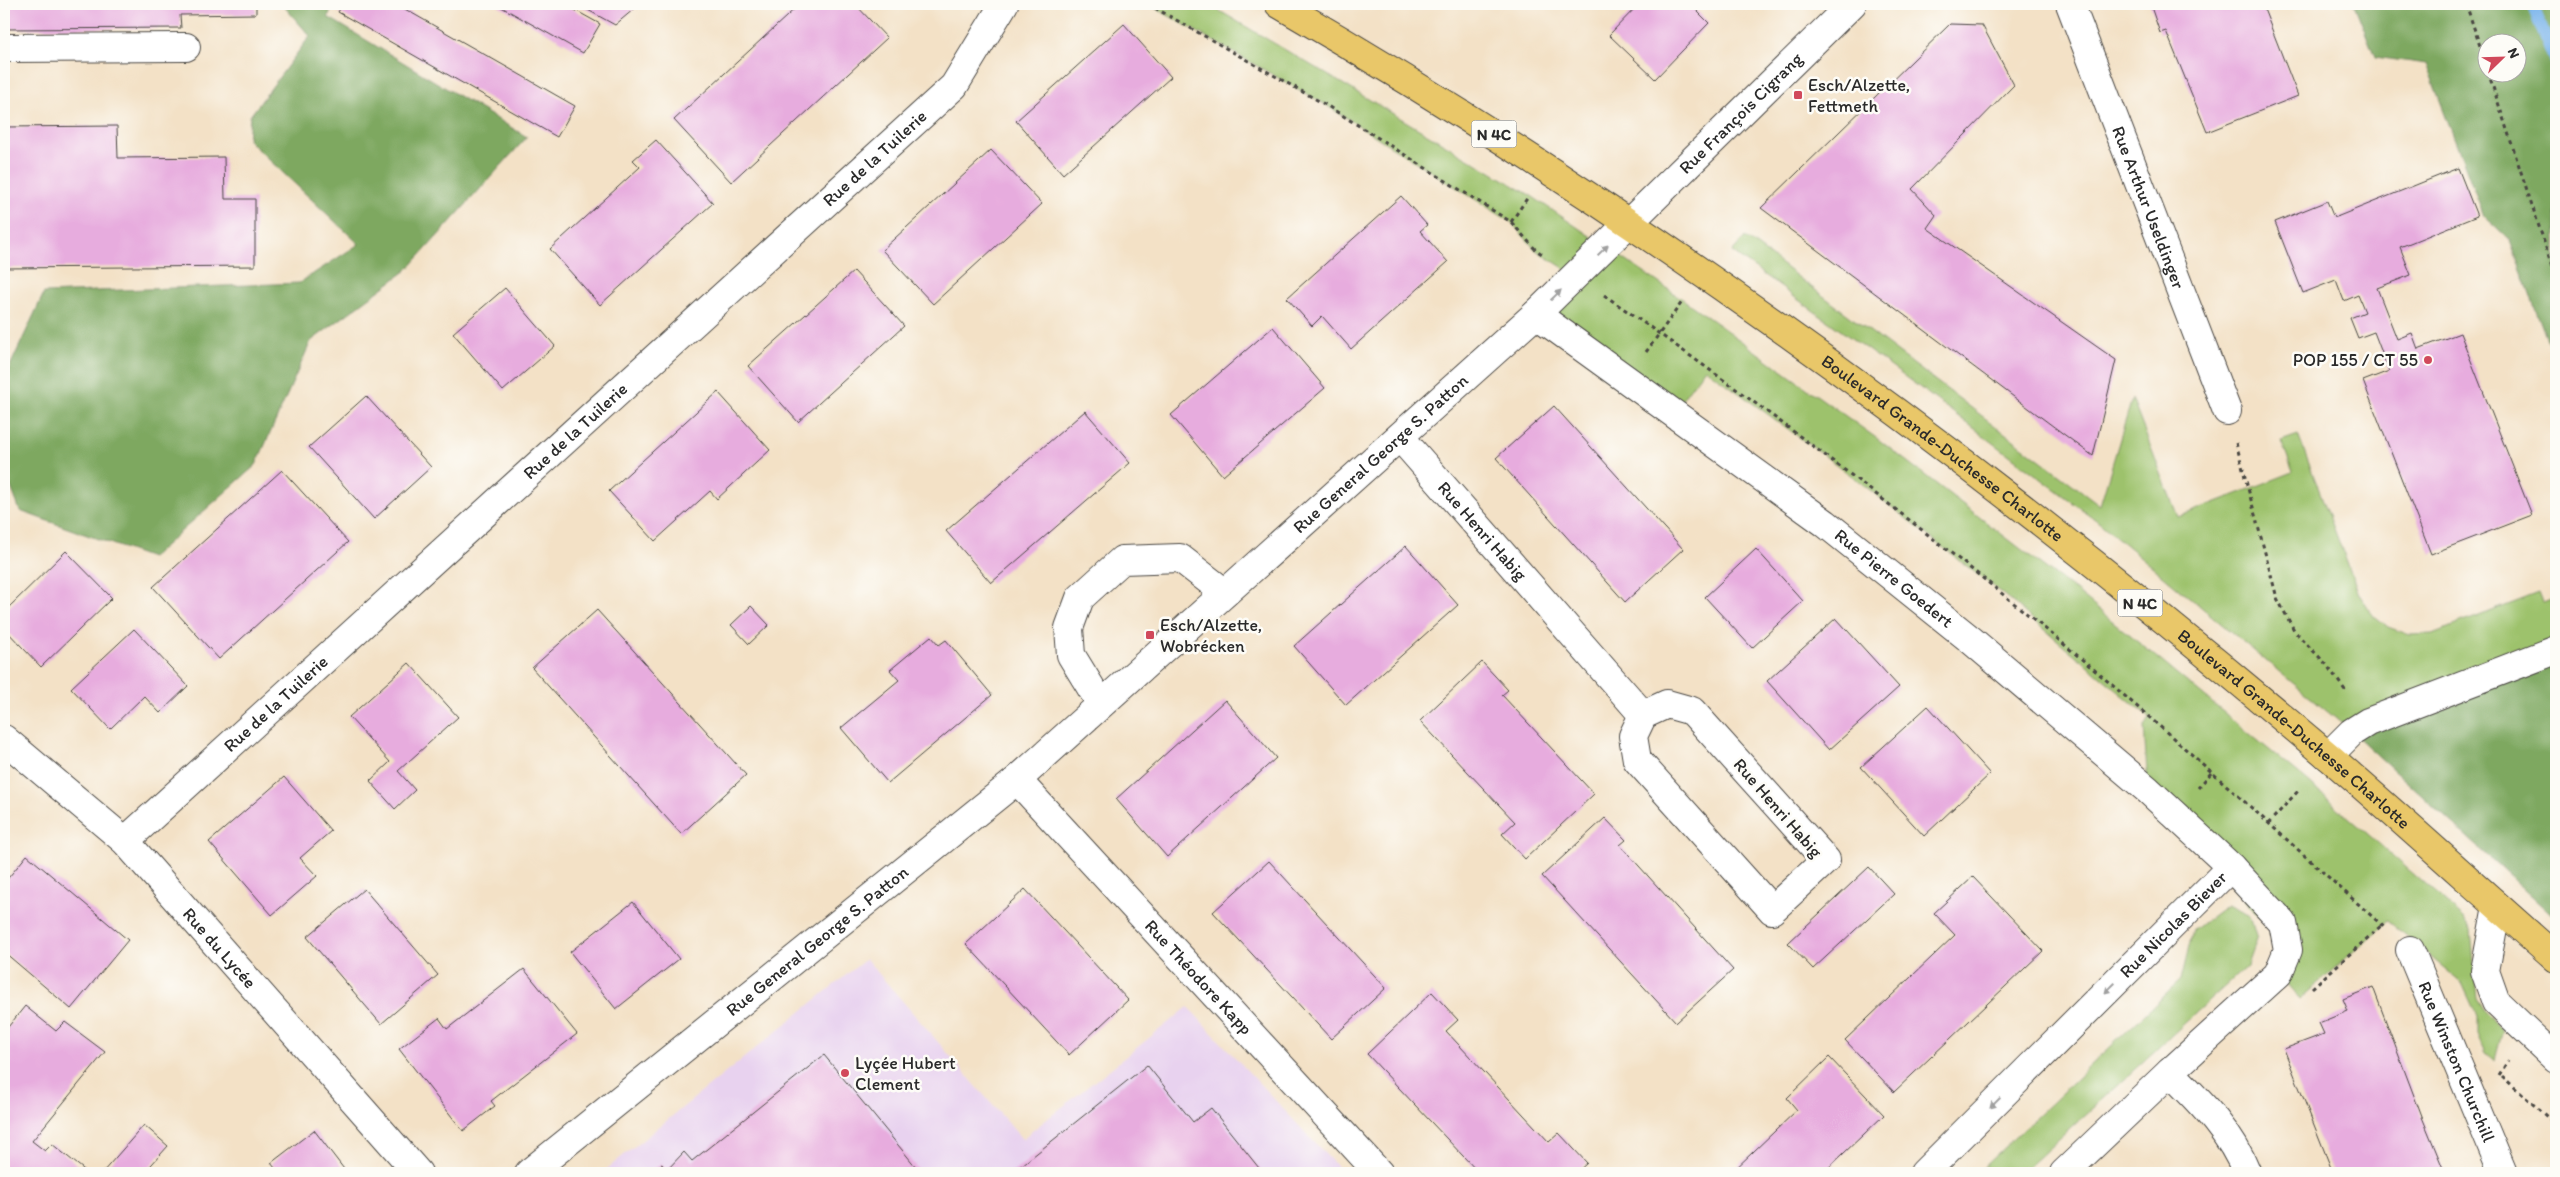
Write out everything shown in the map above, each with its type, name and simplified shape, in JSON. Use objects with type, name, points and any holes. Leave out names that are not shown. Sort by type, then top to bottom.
[{"type":"main road","name":"Boulevard Grande-Duchesse Charlotte","points":[[1280,4],[1511,144],[1703,273],[1899,415],[2086,558],[2328,756],[2556,958]]},
{"type":"street","name":"Rue de la Tuilerie","points":[[125,841],[954,86],[1004,4]]},
{"type":"street","name":"Rue François Cigrang","points":[[1576,276],[1852,4]]},
{"type":"street","name":"Rue Arthur Useldinger","points":[[2070,4],[2227,411]]},
{"type":"street","points":[[4,48],[186,46]]},
{"type":"street","name":"Rue General George S. Patton","points":[[529,1173],[1017,780],[1400,437],[1576,276]]},
{"type":"street","name":"Rue Pierre Goedert","points":[[1536,314],[1825,523],[1963,634],[2148,790],[2232,867]]},
{"type":"street","name":"Rue Henri Habig","points":[[1400,437],[1643,715]]},
{"type":"street","points":[[1101,704],[1071,655],[1070,628],[1080,598],[1115,566],[1122,560],[1180,558],[1226,593]]},
{"type":"street","points":[[2328,756],[2352,732],[2368,722],[2556,650]]},
{"type":"street","name":"Rue Henri Habig","points":[[1667,704],[1692,711],[1826,860],[1772,910],[1636,760],[1633,736],[1643,715],[1667,704]]},
{"type":"street","name":"Rue du Lycée","points":[[4,739],[125,841],[418,1173]]},
{"type":"street","name":"Rue Théodore Kapp","points":[[1017,780],[1379,1173]]},
{"type":"street","name":"Rue Nicolas Biever","points":[[1924,1173],[2232,867],[2284,922],[2288,950],[2278,974],[2170,1072],[2064,1173]]},
{"type":"street","points":[[2497,906],[2485,971],[2496,1002],[2525,1033],[2556,1059]]},
{"type":"street","name":"Rue Winston Churchill","points":[[2410,950],[2476,1105],[2502,1173]]},
{"type":"street","points":[[2170,1072],[2212,1114],[2247,1173]]},
{"type":"path","points":[[1148,4],[1326,105],[1511,222],[1536,250],[1660,334],[1856,479],[2006,596],[2150,718],[2410,950]]},
{"type":"path","points":[[2466,4],[2478,41]]},
{"type":"path","points":[[2492,82],[2556,278]]},
{"type":"path","points":[[1627,378],[1703,273]]},
{"type":"path","points":[[2227,411],[2277,598],[2295,632],[2326,664],[2368,722]]},
{"type":"path","points":[[2268,824],[2298,791]]},
{"type":"path","points":[[2278,974],[2300,999],[2382,925]]},
{"type":"path","points":[[2476,1105],[2500,1074],[2525,1033]]},
{"type":"shaded area","name":"Lyçée Hubert Clement","points":[[866,959],[1022,1139],[1188,1007],[1343,1173],[602,1173]]},
{"type":"green space","points":[[282,4],[334,4],[328,17],[527,137],[407,270],[311,341],[256,465],[151,558],[20,511],[4,469],[4,379],[44,293],[299,283],[359,244],[248,140],[250,116],[310,36]]},
{"type":"green space","points":[[1148,4],[1208,4],[1530,195],[1684,300],[1879,440],[2077,592],[2306,780],[2465,919],[2471,929],[2477,999],[2488,1016],[2503,1029],[2495,1060],[2485,1053],[2477,1034],[2477,1016],[2462,983],[2388,921],[2300,999],[2278,974],[2288,950],[2148,790],[2144,726],[2150,718],[2005,596],[1856,479],[1705,368],[1673,412],[1537,314],[1576,276],[1536,250],[1511,222],[1326,105]]},
{"type":"green space","points":[[2354,4],[2556,4],[2556,364],[2510,240],[2484,216],[2426,64],[2375,57]]},
{"type":"green space","points":[[1745,237],[2100,505],[2132,399],[2178,517],[2293,472],[2281,441],[2298,435],[2359,594],[2371,613],[2388,627],[2410,635],[2432,634],[2539,593],[2543,603],[2556,598],[2556,650],[2352,732],[2096,520],[1919,387],[1732,252]]},
{"type":"green space","points":[[2556,650],[2556,918],[2352,732]]},
{"type":"green space","points":[[2227,905],[2250,916],[2257,940],[2248,965],[2022,1173],[1977,1173],[2181,980],[2193,930]]},
{"type":"building","points":[[4,4],[256,4],[256,14],[180,15],[181,28],[4,29]]},
{"type":"building","points":[[343,4],[396,4],[575,106],[557,137],[338,12]]},
{"type":"building","points":[[496,4],[564,4],[600,24],[583,53]]},
{"type":"building","points":[[577,4],[640,4],[615,25]]},
{"type":"building","points":[[800,4],[855,4],[887,38],[731,182],[674,120]]},
{"type":"building","points":[[1639,4],[1690,4],[1709,23],[1655,79],[1609,35]]},
{"type":"building","points":[[2150,4],[2262,4],[2298,96],[2207,132],[2166,31],[2160,33]]},
{"type":"building","points":[[1124,24],[1171,77],[1063,174],[1016,121]]},
{"type":"building","points":[[1950,24],[1982,25],[2014,85],[1912,189],[1936,215],[1927,228],[2116,360],[2093,456],[1761,208]]},
{"type":"building","points":[[117,126],[118,158],[224,157],[225,199],[255,199],[255,266],[4,268],[4,127]]},
{"type":"building","points":[[656,140],[713,203],[600,305],[550,249],[640,167],[633,160]]},
{"type":"building","points":[[991,150],[1042,204],[933,304],[882,250]]},
{"type":"building","name":"POP 155 / CT 55","points":[[2458,168],[2477,216],[2400,247],[2411,275],[2377,288],[2397,339],[2412,333],[2418,349],[2460,333],[2532,515],[2431,554],[2363,381],[2389,371],[2374,332],[2358,338],[2350,318],[2365,312],[2358,295],[2344,301],[2336,280],[2303,293],[2275,222],[2327,201],[2334,218]]},
{"type":"building","points":[[1401,196],[1427,225],[1420,231],[1448,262],[1351,349],[1322,316],[1312,326],[1287,298]]},
{"type":"building","points":[[854,271],[904,326],[798,422],[748,366]]},
{"type":"building","points":[[505,288],[555,346],[503,391],[453,333]]},
{"type":"building","points":[[1273,327],[1325,388],[1223,476],[1171,415]]},
{"type":"building","points":[[718,392],[770,450],[717,499],[710,491],[655,541],[609,491]]},
{"type":"building","points":[[366,396],[431,467],[374,519],[309,447]]},
{"type":"building","points":[[1554,406],[1683,549],[1625,602],[1496,458]]},
{"type":"building","points":[[1085,411],[1130,463],[991,583],[946,531]]},
{"type":"building","points":[[282,470],[348,542],[219,659],[153,587]]},
{"type":"building","points":[[1406,546],[1458,605],[1346,705],[1294,646]]},
{"type":"building","points":[[1756,549],[1803,601],[1752,648],[1705,597]]},
{"type":"building","points":[[66,551],[112,598],[41,667],[4,628],[4,612]]},
{"type":"building","points":[[751,606],[769,625],[749,644],[731,625]]},
{"type":"building","points":[[597,610],[746,775],[681,834],[532,668]]},
{"type":"building","points":[[1836,618],[1899,687],[1829,750],[1767,681]]},
{"type":"building","points":[[134,629],[188,686],[160,713],[144,696],[110,729],[71,688]]},
{"type":"building","points":[[931,636],[939,645],[946,640],[992,695],[888,783],[841,728],[899,680],[890,670]]},
{"type":"building","points":[[1482,662],[1508,690],[1502,695],[1594,794],[1525,859],[1502,834],[1515,822],[1420,721]]},
{"type":"building","points":[[409,663],[458,717],[398,771],[415,790],[395,809],[370,781],[390,762],[349,717]]},
{"type":"building","points":[[1225,700],[1276,758],[1167,857],[1116,799]]},
{"type":"building","points":[[1928,706],[1990,774],[1924,836],[1861,767]]},
{"type":"building","points":[[284,777],[331,831],[300,858],[317,876],[272,915],[209,842]]},
{"type":"building","points":[[1605,818],[1626,840],[1620,845],[1733,970],[1676,1022],[1542,876]]},
{"type":"building","points":[[27,855],[128,940],[71,1009],[4,952],[4,883]]},
{"type":"building","points":[[1269,861],[1386,988],[1331,1039],[1213,912]]},
{"type":"building","points":[[1869,867],[1894,894],[1813,969],[1788,943]]},
{"type":"building","points":[[1973,877],[2043,951],[1894,1092],[1845,1040],[1955,935],[1934,913]]},
{"type":"building","points":[[364,889],[438,975],[381,1024],[307,937]]},
{"type":"building","points":[[1025,889],[1128,1000],[1069,1055],[966,944]]},
{"type":"building","points":[[633,902],[679,959],[616,1009],[570,952]]},
{"type":"building","points":[[524,969],[577,1034],[491,1101],[495,1106],[463,1131],[399,1049],[439,1018],[447,1029]]},
{"type":"building","points":[[2373,987],[2445,1173],[2333,1173],[2284,1049],[2324,1034],[2319,1023],[2348,1011],[2343,999]]},
{"type":"building","points":[[1432,992],[1458,1020],[1446,1031],[1549,1142],[1559,1133],[1587,1163],[1576,1173],[1479,1173],[1367,1054]]},
{"type":"building","points":[[25,1006],[56,1031],[65,1022],[105,1052],[32,1141],[45,1151],[52,1144],[88,1173],[4,1173],[4,1032]]},
{"type":"building","points":[[824,1055],[921,1173],[646,1173],[662,1164],[666,1171],[684,1152],[692,1161]]},
{"type":"building","points":[[1829,1057],[1884,1115],[1823,1173],[1731,1173],[1797,1110],[1787,1098]]},
{"type":"building","points":[[1147,1065],[1193,1122],[1211,1108],[1263,1173],[1012,1173]]},
{"type":"building","points":[[144,1125],[168,1146],[144,1173],[102,1173]]},
{"type":"building","points":[[314,1130],[347,1173],[279,1173],[271,1163]]},
{"type":"waterway","points":[[2532,4],[2556,64]]},
{"type":"place","name":"Esch/Alzette, Fettmeth","points":[[1798,95]]},
{"type":"place","name":"POP 155 / CT 55","points":[[2428,360]]},
{"type":"place","name":"Esch/Alzette, Wobrécken","points":[[1150,635]]},
{"type":"place","name":"Lyçée Hubert Clement","points":[[845,1073]]}]
